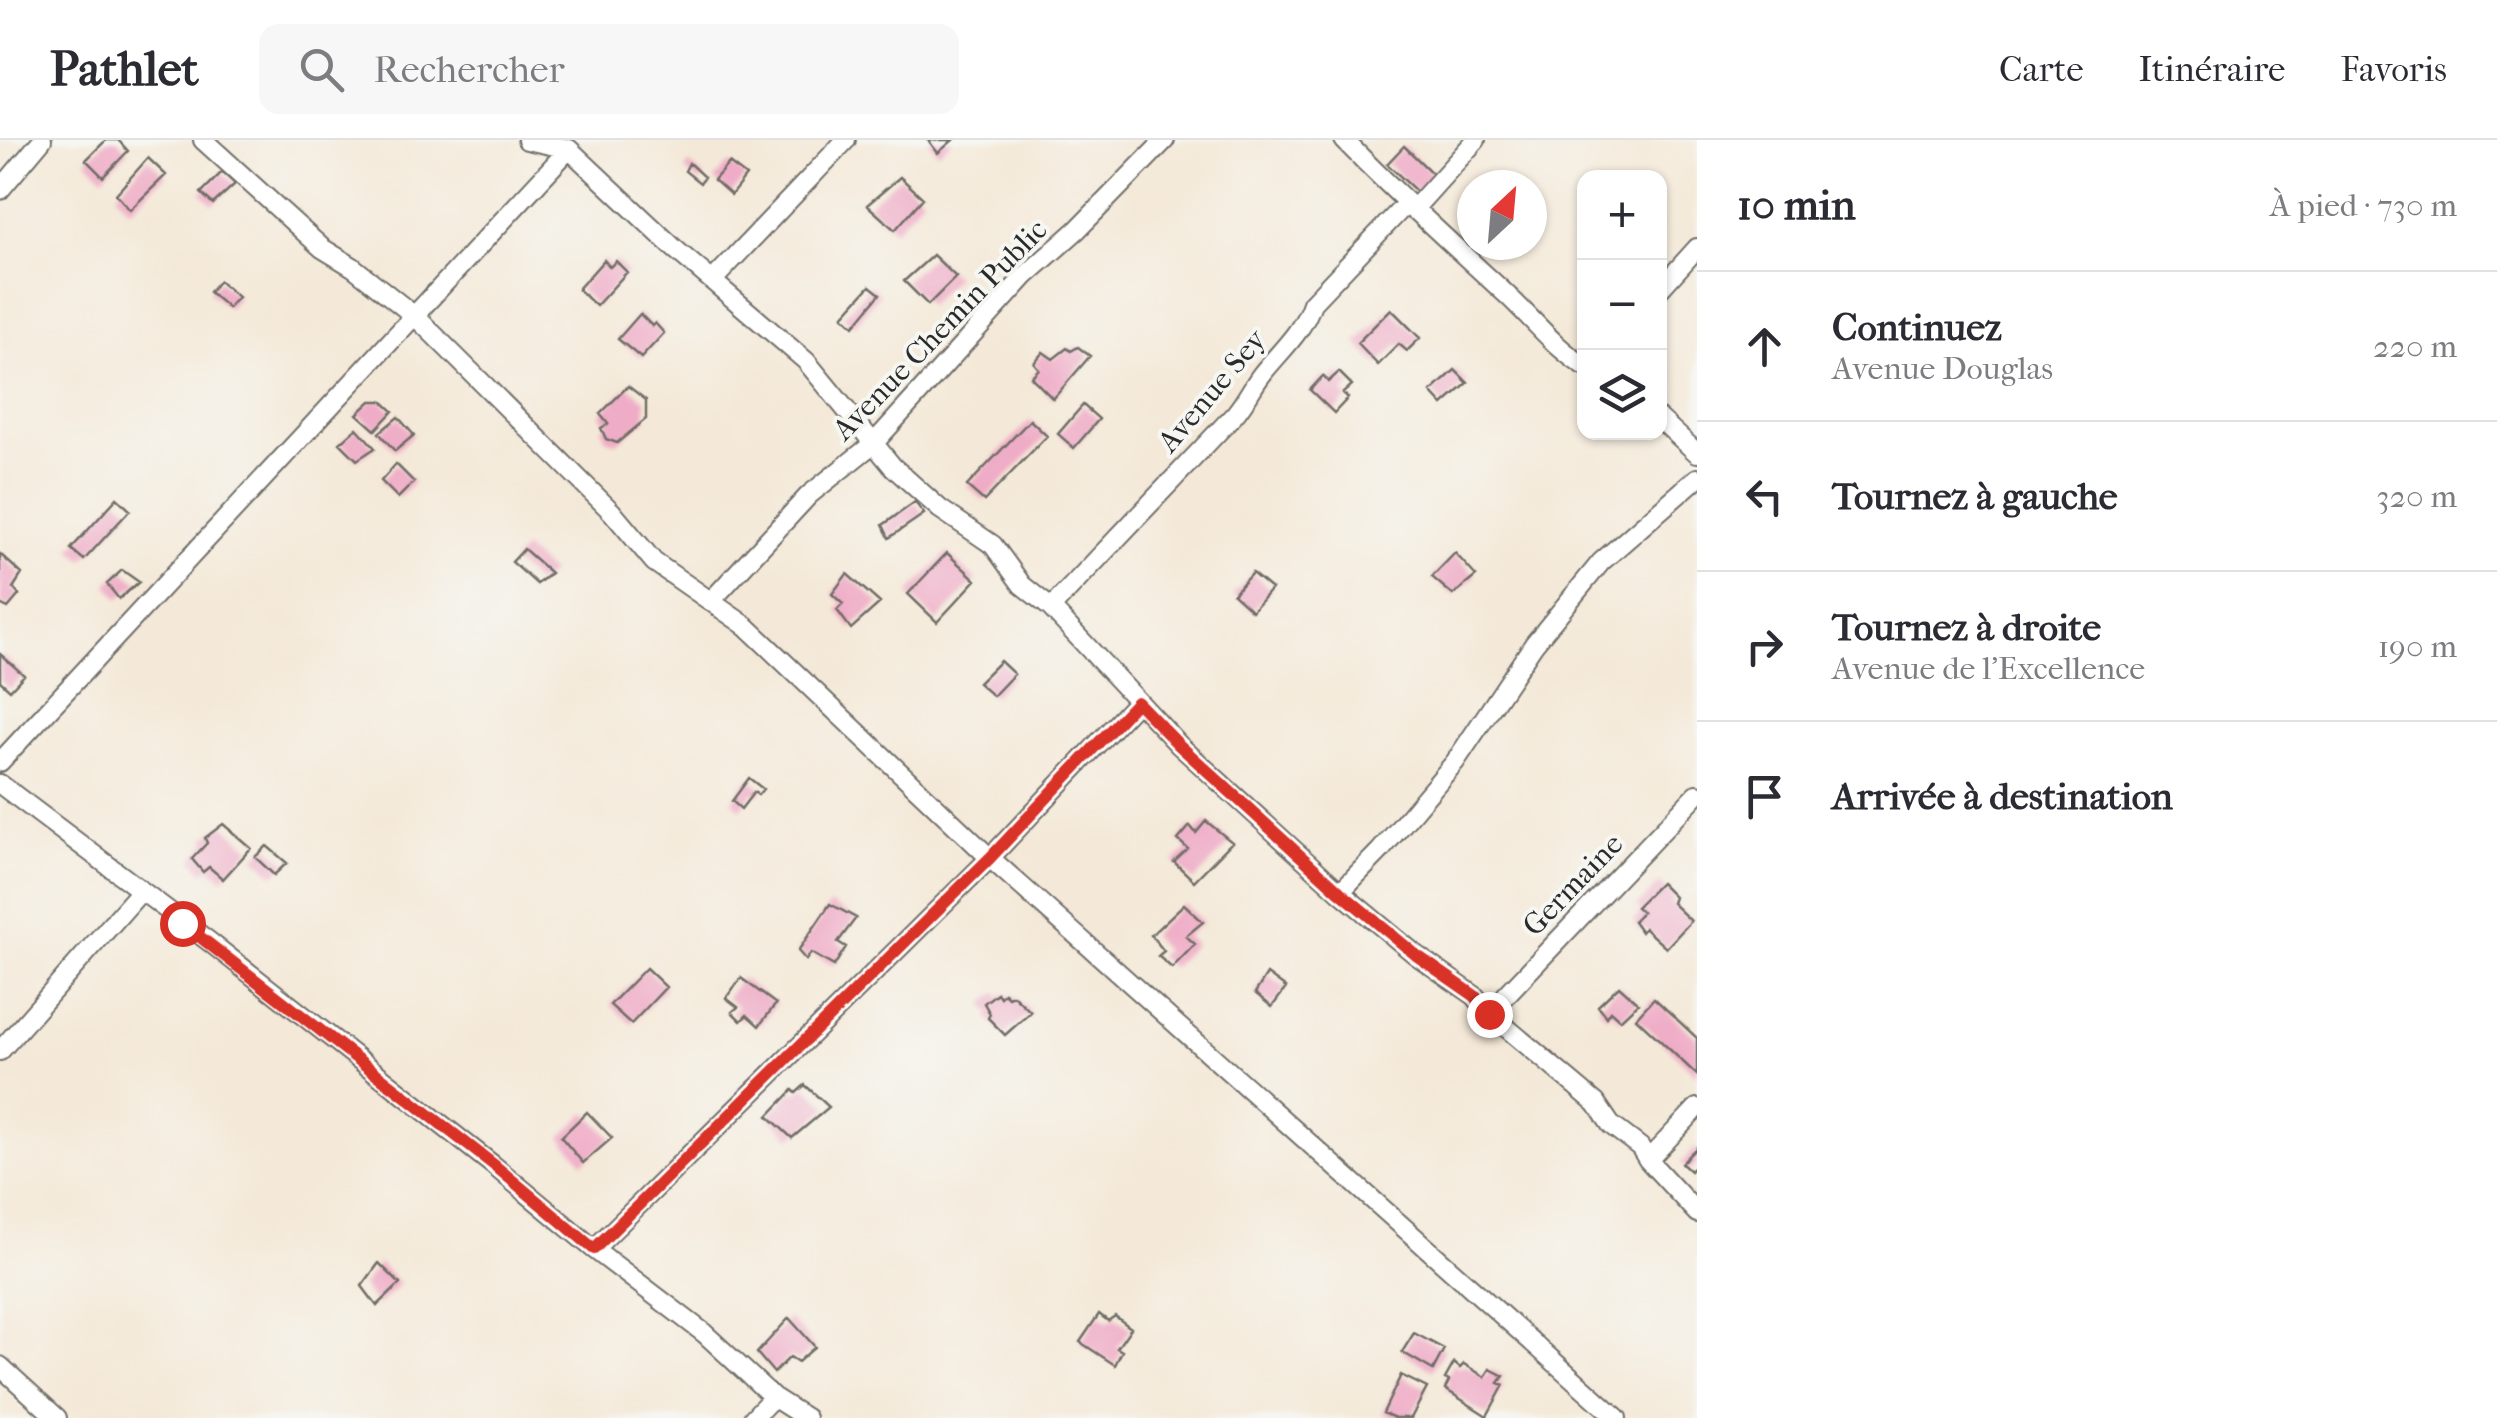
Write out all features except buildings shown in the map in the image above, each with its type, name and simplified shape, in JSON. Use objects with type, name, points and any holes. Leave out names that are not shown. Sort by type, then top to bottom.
[{"type":"street","points":[[0,190],[42,140]]},
{"type":"street","points":[[204,140],[322,248],[416,316],[612,512],[654,562],[712,600],[771,648],[990,858],[1617,1418]]},
{"type":"street","points":[[529,140],[569,149],[675,249],[806,361],[894,466],[940,509],[993,544],[1022,585],[1051,608],[1179,745],[1340,892],[1416,955],[1475,996],[1489,1014],[1596,1103],[1612,1125],[1640,1147],[1697,1213]]},
{"type":"street","points":[[713,280],[846,140]]},
{"type":"street","name":"Avenue Chemin Public","points":[[712,600],[810,495],[874,443],[1025,276],[1165,140]]},
{"type":"street","points":[[1344,140],[1561,351],[1577,361]]},
{"type":"street","name":"Avenue Sey","points":[[1051,608],[1236,414],[1260,376],[1307,319],[1312,304],[1347,262],[1410,207],[1476,140]]},
{"type":"street","points":[[0,762],[569,149]]},
{"type":"street","points":[[1667,281],[1697,248]]},
{"type":"street","points":[[1667,426],[1697,453]]},
{"type":"street","points":[[1340,892],[1455,762],[1534,644],[1600,562],[1697,478]]},
{"type":"street","points":[[594,1249],[990,858],[1137,702]]},
{"type":"street","points":[[0,784],[446,1128],[704,1333],[773,1397],[806,1418]]},
{"type":"street","name":"Germaine","points":[[1489,1014],[1697,794]]},
{"type":"street","points":[[0,1051],[140,892]]},
{"type":"street","points":[[1648,1160],[1697,1108]]},
{"type":"street","points":[[0,1366],[57,1418]]},
{"type":"street","points":[[754,1418],[773,1397]]},
{"type":"route","points":[[182,923],[494,1165],[594,1249],[990,858],[1137,702],[1340,892],[1416,955],[1475,996],[1489,1014]]}]
